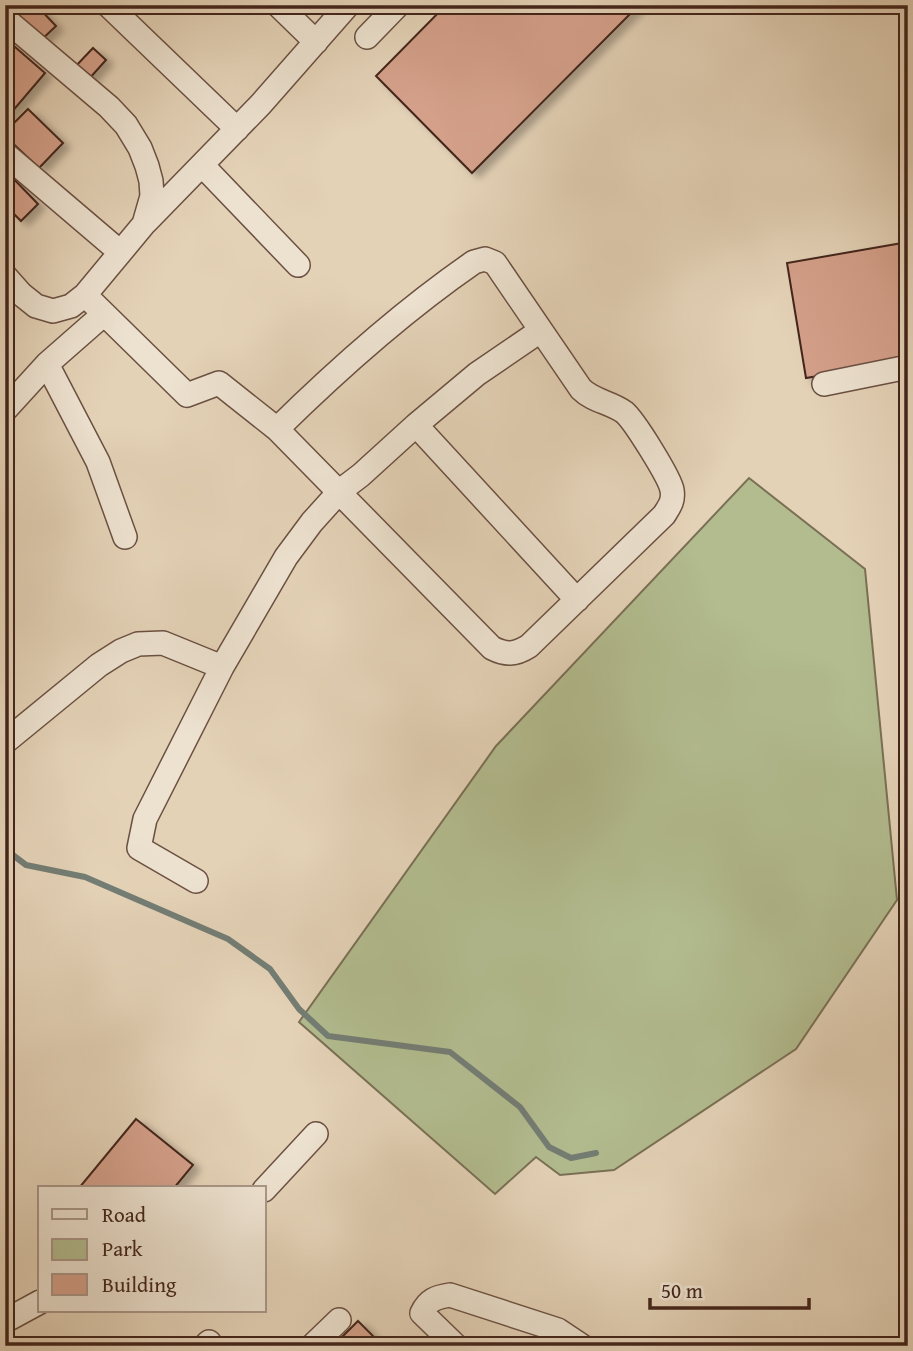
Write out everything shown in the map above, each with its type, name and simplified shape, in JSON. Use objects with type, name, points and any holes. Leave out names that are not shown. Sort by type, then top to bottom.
[{"type":"street","points":[[108,5],[237,129]]},
{"type":"street","points":[[278,5],[316,42]]},
{"type":"street","points":[[5,276],[36,306],[53,312],[71,306],[85,295],[144,224],[237,129],[348,5]]},
{"type":"street","points":[[367,37],[398,5]]},
{"type":"street","points":[[5,19],[109,107],[126,125],[141,148],[151,181],[149,209],[144,224]]},
{"type":"street","points":[[5,154],[120,252]]},
{"type":"street","points":[[202,165],[298,265]]},
{"type":"street","points":[[85,295],[187,394],[219,383],[277,429],[492,648],[502,653],[512,654],[528,646],[664,515],[672,503],[672,489],[630,418],[619,409],[586,394],[495,263],[485,259],[474,262],[433,290],[395,321],[277,429]]},
{"type":"street","points":[[5,410],[47,364],[104,314]]},
{"type":"street","points":[[196,881],[139,848],[145,819],[222,667],[286,557],[340,491],[477,374],[540,331]]},
{"type":"street","points":[[47,364],[98,462],[125,537]]},
{"type":"street","points":[[824,384],[908,367]]},
{"type":"street","points":[[416,425],[577,600]]},
{"type":"street","points":[[5,742],[99,665],[138,644],[163,643],[222,667]]},
{"type":"street","points":[[266,1188],[316,1134]]},
{"type":"street","points":[[456,1346],[422,1313],[425,1305],[435,1297],[450,1295],[558,1330],[582,1346]]},
{"type":"street","points":[[5,1321],[38,1303]]},
{"type":"street","points":[[312,1346],[339,1320]]},
{"type":"green space","points":[[749,478],[865,569],[897,900],[796,1049],[614,1170],[560,1175],[536,1157],[495,1194],[299,1022],[496,746]]},
{"type":"building","points":[[26,5],[36,5],[56,26],[37,44],[13,18]]},
{"type":"building","points":[[446,5],[639,5],[472,173],[376,76]]},
{"type":"building","points":[[5,41],[45,73],[5,120]]},
{"type":"building","points":[[93,48],[106,60],[88,80],[74,68]]},
{"type":"building","points":[[28,109],[63,143],[39,168],[5,136],[5,132]]},
{"type":"building","points":[[5,170],[38,204],[21,221],[5,205]]},
{"type":"building","points":[[908,242],[908,361],[806,378],[787,263]]},
{"type":"building","points":[[136,1119],[193,1165],[176,1186],[81,1186]]},
{"type":"building","points":[[358,1321],[381,1344],[333,1346]]},
{"type":"waterway","points":[[5,849],[26,865],[85,877],[228,939],[270,969],[299,1009],[328,1036],[450,1052],[520,1107],[549,1147],[571,1158],[596,1153]]}]
